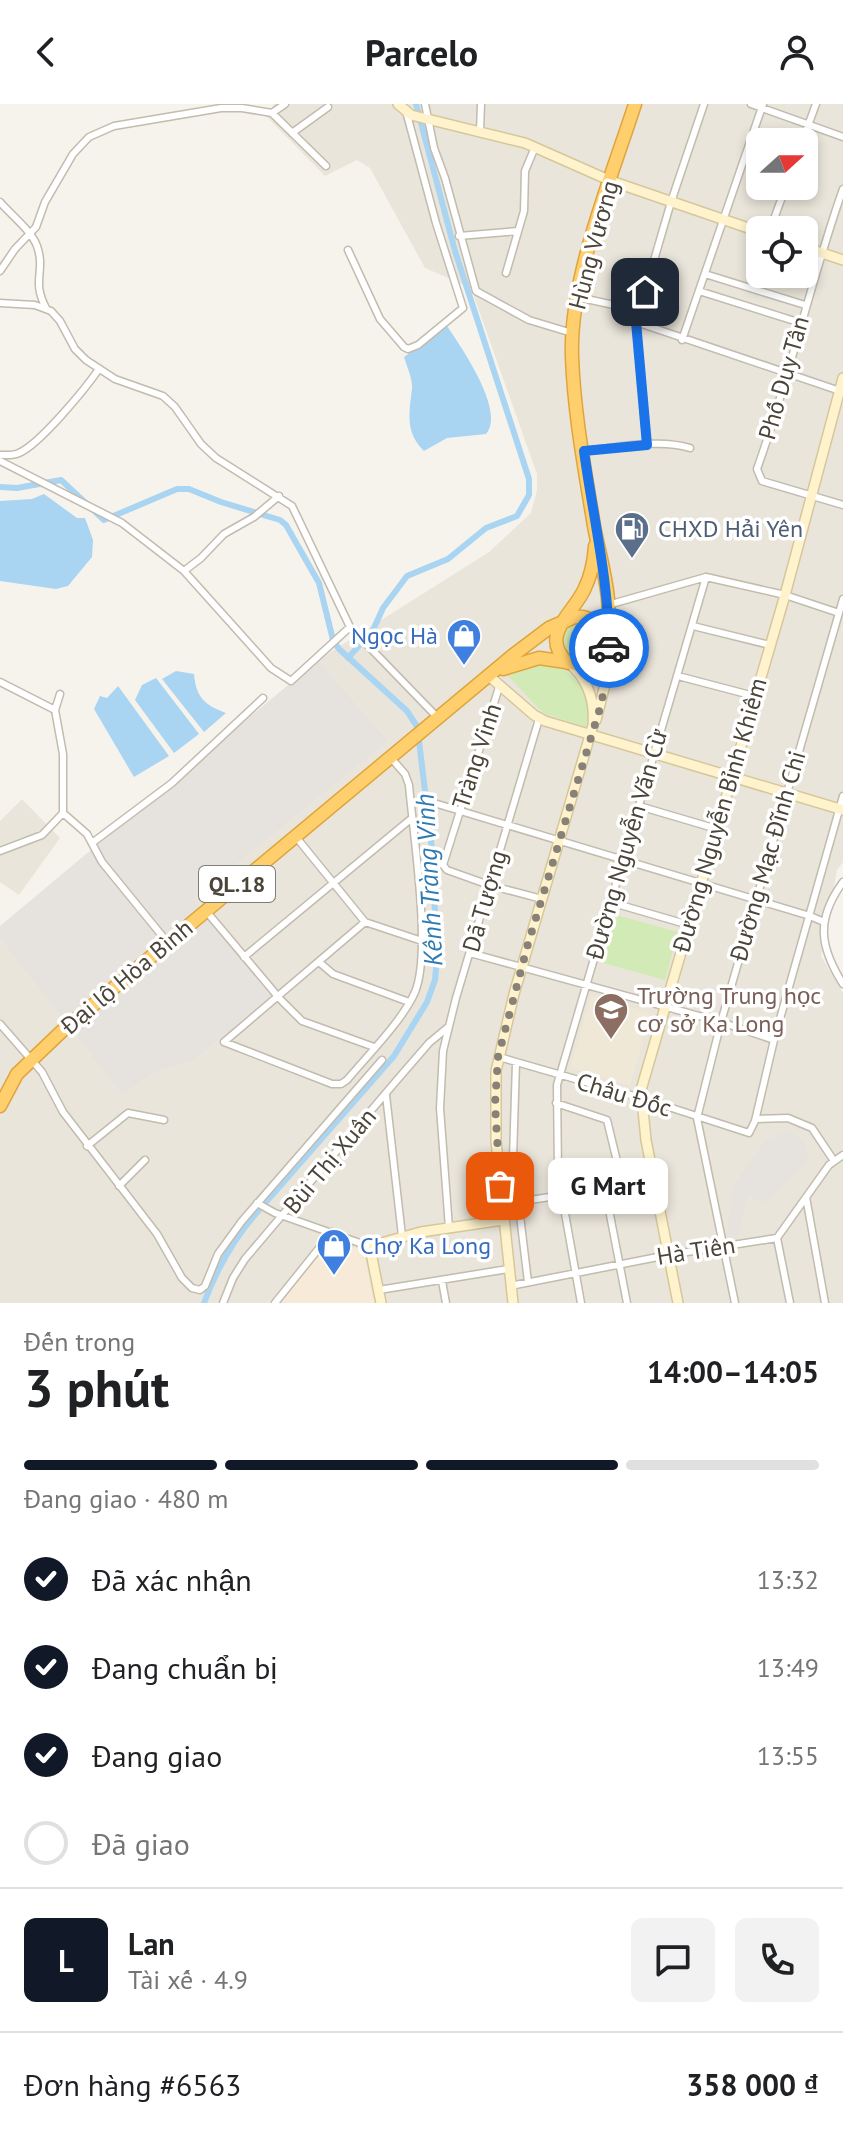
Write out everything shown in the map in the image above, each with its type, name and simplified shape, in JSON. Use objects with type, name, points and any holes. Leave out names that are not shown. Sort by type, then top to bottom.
[{"type":"highway","name":"Hùng Vương","points":[[595,531],[573,369],[572,333],[577,297],[635,104]]},
{"type":"highway","name":"Đại lộ Hòa Bình","points":[[0,1106],[11,1083],[32,1059],[439,718],[495,680],[561,623],[579,598],[592,569],[595,531]]},
{"type":"highway","points":[[495,680],[531,659],[590,663],[596,659],[609,620],[603,563],[595,531]]},
{"type":"highway","points":[[568,663],[555,643],[561,623],[588,618],[595,622],[604,641]]},
{"type":"street","points":[[272,113],[285,104]]},
{"type":"street","points":[[398,104],[426,120],[535,147],[611,181],[746,227]]},
{"type":"street","points":[[425,104],[426,120],[476,291],[529,320],[572,333]]},
{"type":"street","points":[[480,131],[481,104]]},
{"type":"street","points":[[647,445],[636,322],[704,104]]},
{"type":"street","points":[[751,104],[843,137]]},
{"type":"street","points":[[807,128],[816,104]]},
{"type":"street","points":[[0,271],[36,227],[45,202],[73,154],[89,137],[114,126],[229,106],[272,113],[326,166]]},
{"type":"street","points":[[682,340],[762,106]]},
{"type":"street","points":[[292,133],[328,107]]},
{"type":"street","points":[[348,250],[380,319],[404,347],[408,349],[418,345],[463,308],[432,210],[407,111]]},
{"type":"street","points":[[506,273],[525,204],[525,171],[535,147]]},
{"type":"street","name":"Phố Duy Tân","points":[[812,496],[762,481],[757,469],[788,375],[820,253],[843,189]]},
{"type":"street","points":[[0,202],[35,241],[40,257],[37,289],[46,308],[60,321],[79,354],[115,379],[163,396],[216,458],[279,496],[296,510],[350,627],[439,718]]},
{"type":"street","points":[[459,236],[518,231]]},
{"type":"street","points":[[820,253],[843,260]]},
{"type":"street","points":[[705,274],[805,305]]},
{"type":"street","points":[[750,307],[756,290]]},
{"type":"street","points":[[699,291],[801,323]]},
{"type":"street","points":[[577,297],[614,305],[636,322],[682,340],[841,392]]},
{"type":"street","points":[[0,303],[46,308]]},
{"type":"street","points":[[0,458],[28,448],[74,403],[99,369]]},
{"type":"street","name":"Đường Nguyễn Bỉnh Khiêm","points":[[678,1303],[641,1098],[664,1008],[785,595],[843,378]]},
{"type":"street","points":[[584,451],[670,444],[690,448]]},
{"type":"street","points":[[0,458],[122,523],[184,571],[271,668],[286,680],[291,681],[350,627]]},
{"type":"street","points":[[184,571],[224,534],[254,517],[279,496]]},
{"type":"street","points":[[812,496],[843,505]]},
{"type":"street","points":[[608,605],[706,577],[785,595],[841,613]]},
{"type":"street","name":"Đường Nguyễn Văn Cừ","points":[[581,1303],[560,1197],[556,1103],[559,1076],[706,577]]},
{"type":"street","name":"Đường Mạc Đĩnh Chi","points":[[735,1303],[697,1118],[721,1022],[843,599]]},
{"type":"street","points":[[513,1303],[501,1208],[495,1122],[498,1057],[604,695],[609,665],[609,620]]},
{"type":"street","points":[[693,626],[770,645]]},
{"type":"street","points":[[604,641],[609,665]]},
{"type":"street","points":[[568,663],[582,677],[591,695],[594,715],[591,735]]},
{"type":"street","points":[[678,676],[754,696]]},
{"type":"street","points":[[495,680],[539,719],[841,809]]},
{"type":"street","name":"Tràng Vinh","points":[[495,680],[443,865],[447,870],[489,885],[542,899]]},
{"type":"street","points":[[0,682],[55,710]]},
{"type":"street","points":[[0,851],[42,835],[63,813],[63,754],[55,710],[60,694]]},
{"type":"street","points":[[92,843],[172,783],[263,698]]},
{"type":"street","name":"Dã Tượng","points":[[449,1228],[440,1108],[441,1066],[448,1026],[539,719]]},
{"type":"street","points":[[365,922],[224,1042],[332,1084],[341,1084],[374,1047],[415,992],[422,941],[409,785],[405,774],[391,758]]},
{"type":"street","points":[[834,1161],[812,1128],[788,1118],[756,1119],[774,1040],[843,796]]},
{"type":"street","points":[[434,803],[824,922]]},
{"type":"street","points":[[639,806],[717,829]]},
{"type":"street","points":[[63,813],[87,834],[102,862],[168,943]]},
{"type":"street","points":[[244,957],[412,818]]},
{"type":"street","points":[[296,837],[365,922],[422,941]]},
{"type":"street","points":[[843,882],[830,902],[824,922],[826,948],[843,984]]},
{"type":"street","points":[[610,902],[689,925]]},
{"type":"street","points":[[206,911],[302,1021],[374,1047]]},
{"type":"street","points":[[470,953],[721,1022],[774,1040]]},
{"type":"street","points":[[319,962],[333,974],[409,1002]]},
{"type":"street","points":[[0,1024],[32,1059],[63,1112],[157,1234],[182,1278],[192,1288],[200,1290],[205,1286],[218,1254],[257,1203],[382,1060]]},
{"type":"street","name":"Bùi Thị Xuân","points":[[223,1303],[245,1259],[429,1043],[448,1026]]},
{"type":"street","name":"Châu Đốc","points":[[498,1057],[749,1133],[756,1119]]},
{"type":"street","points":[[516,1063],[513,1158],[528,1282]]},
{"type":"street","points":[[386,1095],[402,1236]]},
{"type":"street","points":[[556,1103],[607,1120],[623,1186]]},
{"type":"street","points":[[87,1146],[128,1113],[164,1120]]},
{"type":"street","points":[[790,1303],[777,1238],[834,1161],[843,1155]]},
{"type":"street","points":[[119,1186],[145,1160]]},
{"type":"street","points":[[501,1208],[517,1202],[654,1181]]},
{"type":"street","points":[[605,1189],[627,1303]]},
{"type":"street","points":[[806,1197],[825,1303]]},
{"type":"street","points":[[257,1203],[284,1216],[371,1247]]},
{"type":"street","points":[[371,1247],[402,1236],[503,1220]]},
{"type":"street","points":[[275,1303],[332,1232]]},
{"type":"street","name":"Hà Tiên","points":[[510,1286],[668,1255],[777,1238]]},
{"type":"street","points":[[371,1247],[381,1303]]},
{"type":"street","points":[[379,1290],[508,1269]]},
{"type":"street","points":[[442,1281],[446,1303]]},
{"type":"shaded area","points":[[274,104],[843,104],[843,862],[837,870],[821,956],[843,993],[843,1303],[0,1303],[0,937],[153,1073],[195,1060],[273,995],[191,899],[389,741],[318,660],[489,552],[531,513],[537,490],[537,474],[471,288],[425,268],[370,168],[357,160],[325,176],[267,117]]},
{"type":"shaded area","points":[[318,660],[389,741],[192,899],[273,995],[195,1060],[153,1073],[122,1094],[0,938],[0,926]]},
{"type":"shaded area","points":[[22,799],[60,838],[19,895],[0,882],[0,821]]},
{"type":"shaded area","name":"Trường Trung học cơ sở Ka Long","points":[[591,996],[651,1013],[630,1086],[570,1068]]},
{"type":"shaded area","points":[[789,1130],[806,1144],[808,1159],[766,1204],[749,1196],[737,1238],[726,1238],[735,1183],[766,1140]]},
{"type":"shaded area","name":"Chợ Ka Long","points":[[333,1240],[364,1251],[374,1303],[278,1303]]},
{"type":"green space","points":[[579,624],[590,629],[595,640],[590,651],[579,656],[568,651],[563,640],[568,629]]},
{"type":"green space","points":[[550,663],[569,673],[582,688],[587,705],[586,727],[543,713],[506,674],[524,665]]},
{"type":"green space","points":[[613,914],[678,932],[665,980],[600,962]]},
{"type":"water","points":[[447,326],[479,379],[490,410],[491,424],[486,434],[447,438],[424,451],[411,430],[412,385],[404,357]]},
{"type":"water","points":[[44,494],[77,518],[85,518],[93,540],[92,557],[68,586],[56,589],[0,581],[0,501],[32,499]]},
{"type":"water","points":[[176,671],[194,674],[203,700],[226,713],[204,732],[162,679]]},
{"type":"water","points":[[156,678],[199,734],[174,753],[135,700],[142,685]]},
{"type":"water","points":[[118,686],[169,756],[134,777],[94,709],[100,696],[107,698]]},
{"type":"waterway","points":[[348,658],[373,630],[383,608],[407,576],[448,559],[486,528],[517,516],[529,495],[529,479],[455,251],[416,104]]},
{"type":"waterway","name":"Kênh Tràng Vinh","points":[[0,487],[17,488],[61,480],[104,520],[177,489],[189,489],[280,520],[286,525],[319,583],[333,640],[407,711],[418,728]]},
{"type":"waterway","name":"Kênh Tràng Vinh","points":[[266,1202],[394,1056],[427,1002],[435,980],[437,956],[432,849],[419,741]]},
{"type":"waterway","name":"Kênh Tràng Vinh","points":[[204,1303],[227,1254],[259,1210]]},
{"type":"way so far","points":[[500,1186],[495,1122],[498,1057],[528,944],[600,708],[608,673],[609,648]]},
{"type":"place","name":"CHXD Hải Yên","points":[[632,560]]},
{"type":"place","name":"Ngọc Hà","points":[[464,667]]},
{"type":"place","name":"Trường Trung học cơ sở Ka Long","points":[[611,1041]]},
{"type":"place","name":"G Mart","points":[[500,1186]]},
{"type":"place","name":"Chợ Ka Long","points":[[334,1277]]},
{"type":"route","points":[[609,648],[605,573],[595,531],[584,451],[647,445],[636,322],[645,292]]}]
